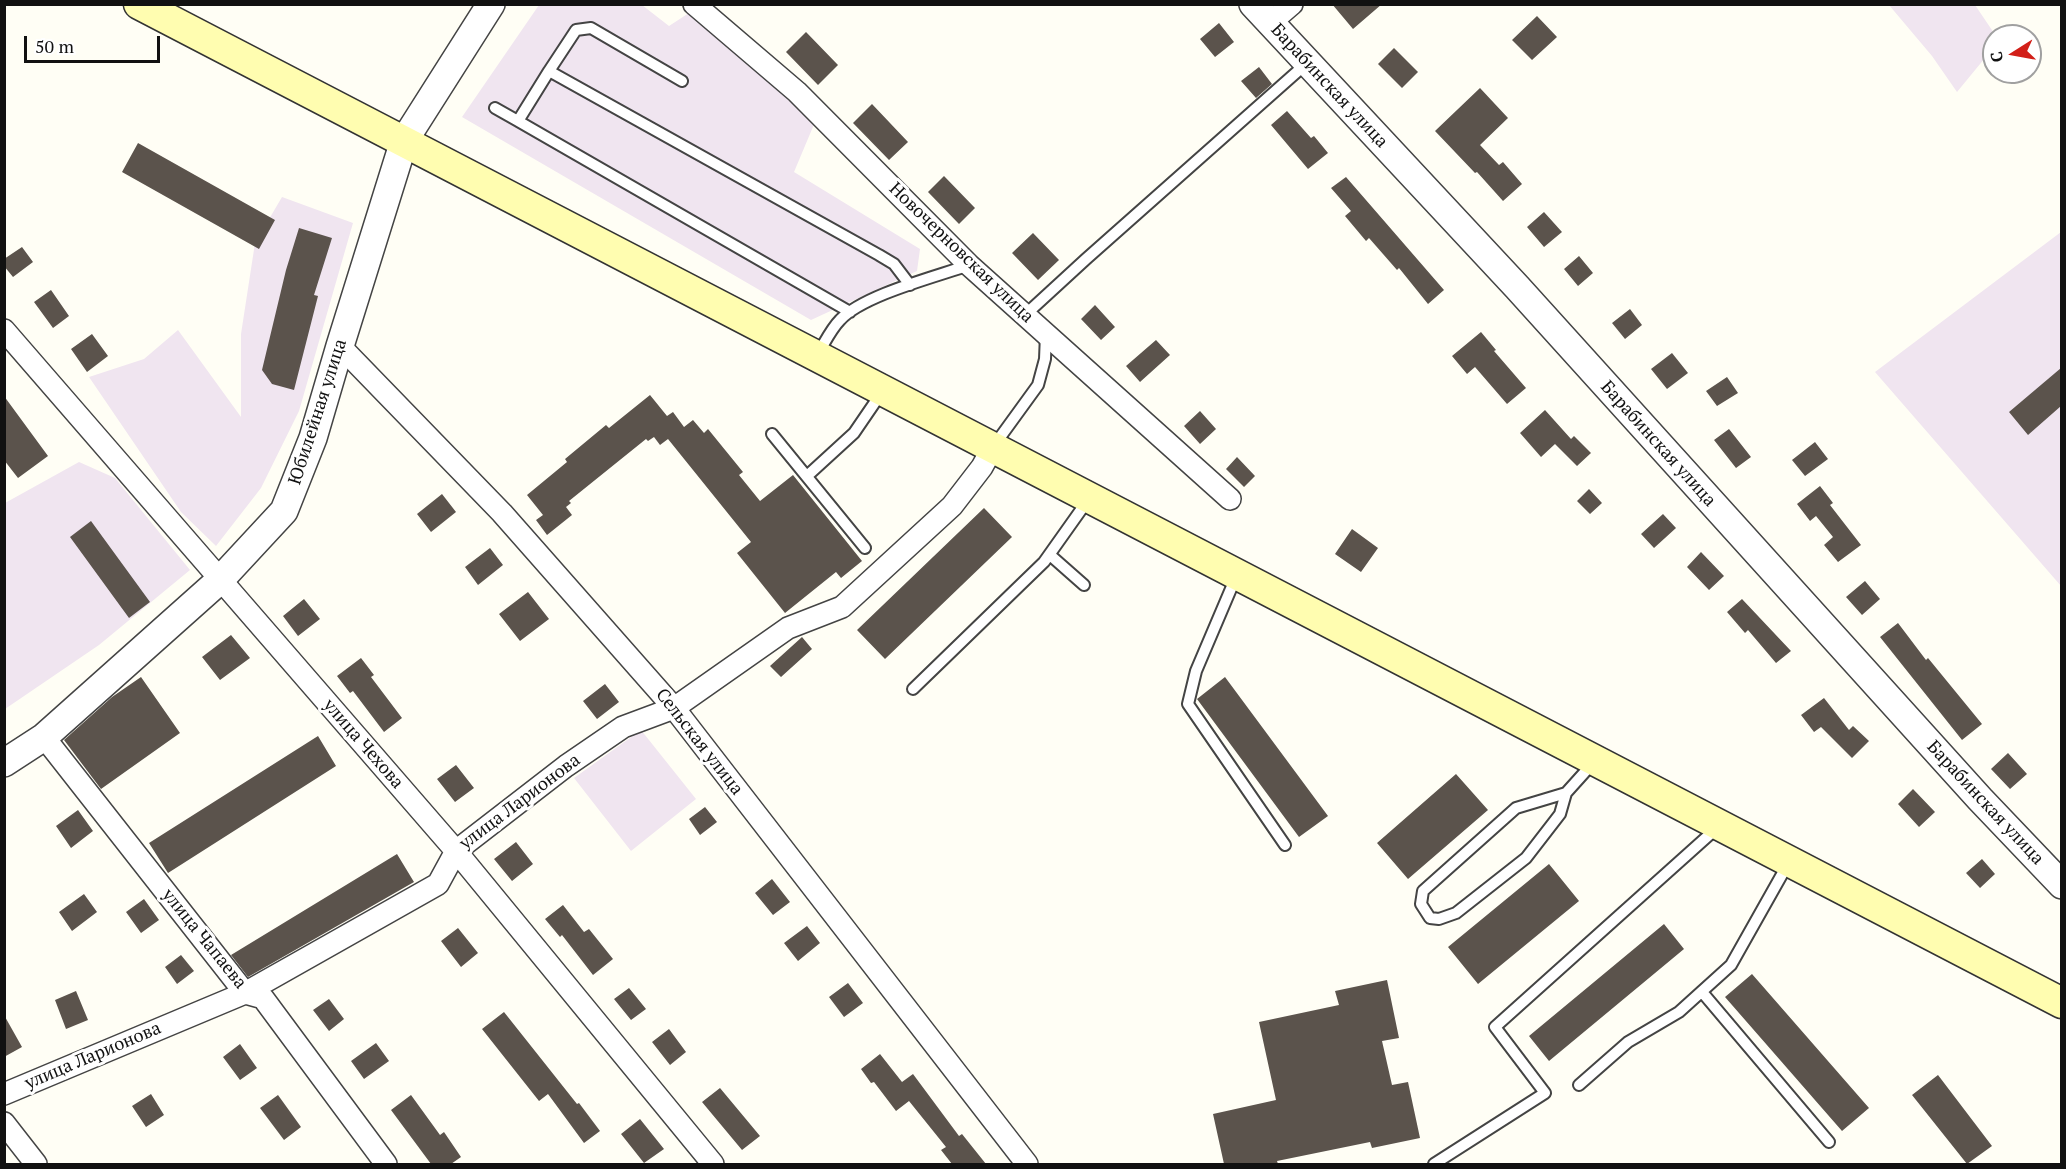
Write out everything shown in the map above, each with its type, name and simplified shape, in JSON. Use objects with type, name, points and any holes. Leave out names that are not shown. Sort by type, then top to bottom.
[{"type":"main road","points":[[139,4],[2061,1003]]},
{"type":"street","name":"Юбилейная улица","points":[[4,763],[44,737],[220,580],[284,511],[313,438],[404,141],[491,4]]},
{"type":"street","name":"Новочерновская улица","points":[[694,4],[797,92],[969,265],[1230,499]]},
{"type":"street","points":[[1262,14],[1292,4]]},
{"type":"street","name":"Барабинская улица","points":[[1262,14],[1517,287],[1980,799],[2061,885]]},
{"type":"street","name":"улица Чехова","points":[[4,330],[456,851],[713,1164]]},
{"type":"street","name":"Сельская улица","points":[[340,346],[502,513],[674,708],[1027,1164]]},
{"type":"street","name":"улица Ларионова","points":[[4,1094],[245,993],[438,884],[456,851],[566,766],[623,727],[674,708],[788,628],[842,607],[952,506],[982,467],[993,447]]},
{"type":"street","name":"улица Чапаева","points":[[44,737],[245,993],[263,998],[386,1164]]},
{"type":"street","points":[[4,1123],[36,1164]]},
{"type":"lane","points":[[518,121],[576,30],[584,27],[591,28],[682,81]]},
{"type":"lane","points":[[1025,315],[1307,63]]},
{"type":"lane","points":[[549,70],[879,255],[894,264],[910,285]]},
{"type":"lane","points":[[495,108],[849,312]]},
{"type":"lane","points":[[817,356],[839,320],[849,312],[874,299],[969,265]]},
{"type":"lane","points":[[993,447],[1038,385],[1045,359],[1046,334]]},
{"type":"lane","points":[[807,476],[854,433],[884,390]]},
{"type":"lane","points":[[772,434],[865,548]]},
{"type":"lane","points":[[913,689],[1050,555],[1090,497]]},
{"type":"lane","points":[[1050,555],[1084,585]]},
{"type":"lane","points":[[1237,574],[1196,671],[1188,705],[1286,846]]},
{"type":"lane","points":[[1566,794],[1516,808],[1423,891],[1421,904],[1430,918],[1439,919],[1456,912],[1526,858],[1560,814],[1566,794],[1596,760]]},
{"type":"lane","points":[[1434,1164],[1545,1093],[1495,1027],[1720,825]]},
{"type":"lane","points":[[1579,1085],[1628,1042],[1679,1012],[1731,965],[1789,861]]},
{"type":"lane","points":[[1702,992],[1829,1142]]},
{"type":"shaded area","points":[[539,5],[642,5],[669,26],[692,11],[815,122],[794,172],[920,249],[917,271],[811,320],[462,117]]},
{"type":"shaded area","points":[[1889,5],[1975,5],[1988,24],[1982,24],[1982,62],[1957,92],[1932,56]]},
{"type":"shaded area","points":[[282,197],[353,223],[299,411],[261,488],[216,546],[181,512],[89,377],[144,359],[178,330],[241,417],[241,334],[255,243]]},
{"type":"shaded area","points":[[2061,232],[2061,586],[1875,372]]},
{"type":"shaded area","points":[[79,462],[115,478],[190,570],[99,645],[5,709],[5,503]]},
{"type":"shaded area","points":[[641,730],[696,799],[631,851],[574,778]]},
{"type":"building","points":[[1332,4],[1382,4],[1353,29]]},
{"type":"building","points":[[1537,16],[1557,37],[1532,60],[1512,40]]},
{"type":"building","points":[[1219,23],[1234,42],[1215,57],[1200,39]]},
{"type":"building","points":[[806,32],[838,65],[818,85],[786,52]]},
{"type":"building","points":[[1394,48],[1418,72],[1402,88],[1378,64]]},
{"type":"building","points":[[1259,67],[1272,84],[1256,98],[1241,81]]},
{"type":"building","points":[[1480,88],[1508,118],[1480,145],[1499,165],[1503,162],[1522,184],[1503,201],[1435,131]]},
{"type":"building","points":[[872,104],[908,142],[889,160],[853,123]]},
{"type":"building","points":[[1287,111],[1311,138],[1314,136],[1328,153],[1308,169],[1271,125]]},
{"type":"building","points":[[138,143],[275,220],[259,249],[122,172]]},
{"type":"building","points":[[944,176],[975,208],[959,224],[928,192]]},
{"type":"building","points":[[1346,177],[1444,290],[1428,304],[1399,268],[1397,270],[1369,238],[1366,241],[1345,216],[1351,211],[1331,188]]},
{"type":"building","points":[[1544,212],[1562,232],[1544,247],[1527,227]]},
{"type":"building","points":[[299,228],[332,238],[314,295],[318,296],[294,390],[272,384],[262,370],[286,270]]},
{"type":"building","points":[[1033,233],[1059,260],[1038,280],[1012,253]]},
{"type":"building","points":[[22,247],[33,262],[13,277],[4,266],[4,259]]},
{"type":"building","points":[[1579,256],[1593,273],[1578,286],[1564,269]]},
{"type":"building","points":[[51,290],[69,316],[53,328],[34,302]]},
{"type":"building","points":[[1095,305],[1115,327],[1101,340],[1081,319]]},
{"type":"building","points":[[1630,309],[1642,325],[1625,339],[1612,323]]},
{"type":"building","points":[[1481,332],[1526,388],[1507,404],[1475,367],[1467,374],[1452,356]]},
{"type":"building","points":[[92,334],[108,356],[87,372],[71,349]]},
{"type":"building","points":[[1156,340],[1170,355],[1140,382],[1126,366]]},
{"type":"building","points":[[1672,353],[1688,373],[1667,389],[1651,369]]},
{"type":"building","points":[[2061,368],[2061,406],[2028,435],[2009,412]]},
{"type":"building","points":[[1727,377],[1738,393],[1717,406],[1706,391]]},
{"type":"building","points":[[650,395],[667,416],[673,412],[684,427],[693,420],[704,433],[708,429],[743,472],[739,475],[760,501],[793,475],[862,561],[841,578],[836,572],[785,613],[737,553],[751,542],[668,439],[660,445],[654,437],[648,441],[646,439],[569,501],[571,503],[566,507],[572,515],[547,535],[536,520],[543,515],[527,495],[567,462],[565,459],[606,425],[609,428]]},
{"type":"building","points":[[4,396],[48,456],[18,478],[4,460]]},
{"type":"building","points":[[1545,410],[1571,439],[1574,436],[1591,453],[1577,466],[1555,444],[1541,457],[1520,433]]},
{"type":"building","points":[[1200,411],[1216,429],[1200,444],[1184,426]]},
{"type":"building","points":[[1729,429],[1751,457],[1736,468],[1714,440]]},
{"type":"building","points":[[1815,442],[1828,459],[1805,476],[1792,460]]},
{"type":"building","points":[[1237,457],[1255,476],[1244,487],[1226,469]]},
{"type":"building","points":[[1820,486],[1833,503],[1830,505],[1861,545],[1838,562],[1824,545],[1833,537],[1816,516],[1810,521],[1797,504]]},
{"type":"building","points":[[1589,489],[1602,503],[1590,514],[1577,501]]},
{"type":"building","points":[[442,494],[456,512],[431,532],[417,514]]},
{"type":"building","points":[[984,508],[1012,537],[885,659],[857,630]]},
{"type":"building","points":[[1663,514],[1676,528],[1654,548],[1641,534]]},
{"type":"building","points":[[91,521],[150,602],[129,618],[70,537]]},
{"type":"building","points":[[1352,529],[1378,548],[1361,572],[1335,554]]},
{"type":"building","points":[[490,548],[503,565],[478,585],[465,567]]},
{"type":"building","points":[[1701,552],[1724,576],[1709,590],[1687,567]]},
{"type":"building","points":[[1865,581],[1880,599],[1862,615],[1846,597]]},
{"type":"building","points":[[528,592],[549,619],[520,641],[499,614]]},
{"type":"building","points":[[304,599],[320,619],[298,636],[283,616]]},
{"type":"building","points":[[1742,599],[1791,651],[1776,663],[1748,630],[1745,633],[1727,612]]},
{"type":"building","points":[[1898,623],[1926,660],[1928,658],[1982,724],[1962,740],[1880,637]]},
{"type":"building","points":[[231,635],[250,658],[220,680],[202,657]]},
{"type":"building","points":[[802,637],[812,649],[781,677],[770,666]]},
{"type":"building","points":[[361,658],[374,675],[371,677],[402,718],[384,732],[353,691],[350,693],[337,676]]},
{"type":"building","points":[[141,677],[180,733],[101,789],[64,740],[112,697]]},
{"type":"building","points":[[1225,677],[1328,816],[1299,837],[1197,699]]},
{"type":"building","points":[[605,684],[619,702],[597,719],[583,701]]},
{"type":"building","points":[[1824,698],[1849,730],[1853,726],[1869,741],[1852,758],[1821,727],[1814,732],[1801,715]]},
{"type":"building","points":[[318,736],[336,766],[168,873],[149,843]]},
{"type":"building","points":[[2008,753],[2027,774],[2010,789],[1991,769]]},
{"type":"building","points":[[456,765],[474,788],[455,802],[437,779]]},
{"type":"building","points":[[1456,774],[1488,810],[1408,879],[1377,843]]},
{"type":"building","points":[[1913,789],[1935,812],[1919,827],[1898,804]]},
{"type":"building","points":[[705,807],[717,822],[700,835],[689,819]]},
{"type":"building","points":[[78,810],[93,831],[71,848],[56,826]]},
{"type":"building","points":[[516,842],[533,864],[512,881],[494,859]]},
{"type":"building","points":[[397,854],[414,882],[248,977],[231,955]]},
{"type":"building","points":[[1982,859],[1995,874],[1980,888],[1966,873]]},
{"type":"building","points":[[1549,864],[1579,901],[1478,984],[1448,947]]},
{"type":"building","points":[[772,879],[790,902],[773,915],[755,893]]},
{"type":"building","points":[[84,894],[97,912],[72,931],[59,912]]},
{"type":"building","points":[[144,899],[159,920],[141,933],[126,912]]},
{"type":"building","points":[[563,905],[584,932],[589,929],[613,959],[593,975],[562,935],[560,937],[545,919]]},
{"type":"building","points":[[1664,924],[1684,949],[1549,1061],[1529,1036]]},
{"type":"building","points":[[807,926],[820,943],[798,961],[784,943]]},
{"type":"building","points":[[458,928],[478,953],[461,967],[441,941]]},
{"type":"building","points":[[181,955],[194,971],[177,984],[165,967]]},
{"type":"building","points":[[1752,974],[1869,1108],[1842,1131],[1725,997]]},
{"type":"building","points":[[1387,980],[1399,1038],[1382,1041],[1392,1085],[1408,1082],[1420,1138],[1372,1148],[1370,1142],[1277,1161],[1278,1164],[1224,1164],[1213,1114],[1276,1100],[1259,1022],[1339,1005],[1335,991]]},
{"type":"building","points":[[848,983],[863,1003],[844,1017],[829,997]]},
{"type":"building","points":[[629,988],[646,1009],[631,1020],[614,999]]},
{"type":"building","points":[[76,991],[88,1020],[66,1029],[55,1000]]},
{"type":"building","points":[[329,999],[344,1019],[329,1031],[313,1010]]},
{"type":"building","points":[[504,1012],[600,1131],[584,1143],[548,1094],[539,1101],[482,1029]]},
{"type":"building","points":[[4,1015],[22,1047],[4,1057]]},
{"type":"building","points":[[669,1029],[686,1052],[670,1065],[652,1042]]},
{"type":"building","points":[[376,1043],[389,1061],[364,1079],[351,1061]]},
{"type":"building","points":[[240,1044],[257,1068],[240,1080],[223,1057]]},
{"type":"building","points":[[880,1054],[902,1082],[913,1074],[959,1136],[962,1134],[986,1164],[952,1164],[941,1150],[946,1147],[909,1101],[896,1111],[861,1069]]},
{"type":"building","points":[[1938,1075],[1992,1146],[1967,1164],[1912,1095]]},
{"type":"building","points":[[720,1088],[760,1136],[742,1150],[702,1102]]},
{"type":"building","points":[[151,1094],[164,1115],[146,1127],[132,1106]]},
{"type":"building","points":[[278,1095],[301,1127],[284,1140],[260,1108]]},
{"type":"building","points":[[411,1095],[440,1135],[444,1132],[461,1157],[451,1164],[431,1164],[391,1110]]},
{"type":"building","points":[[640,1119],[664,1149],[644,1163],[621,1134]]}]
